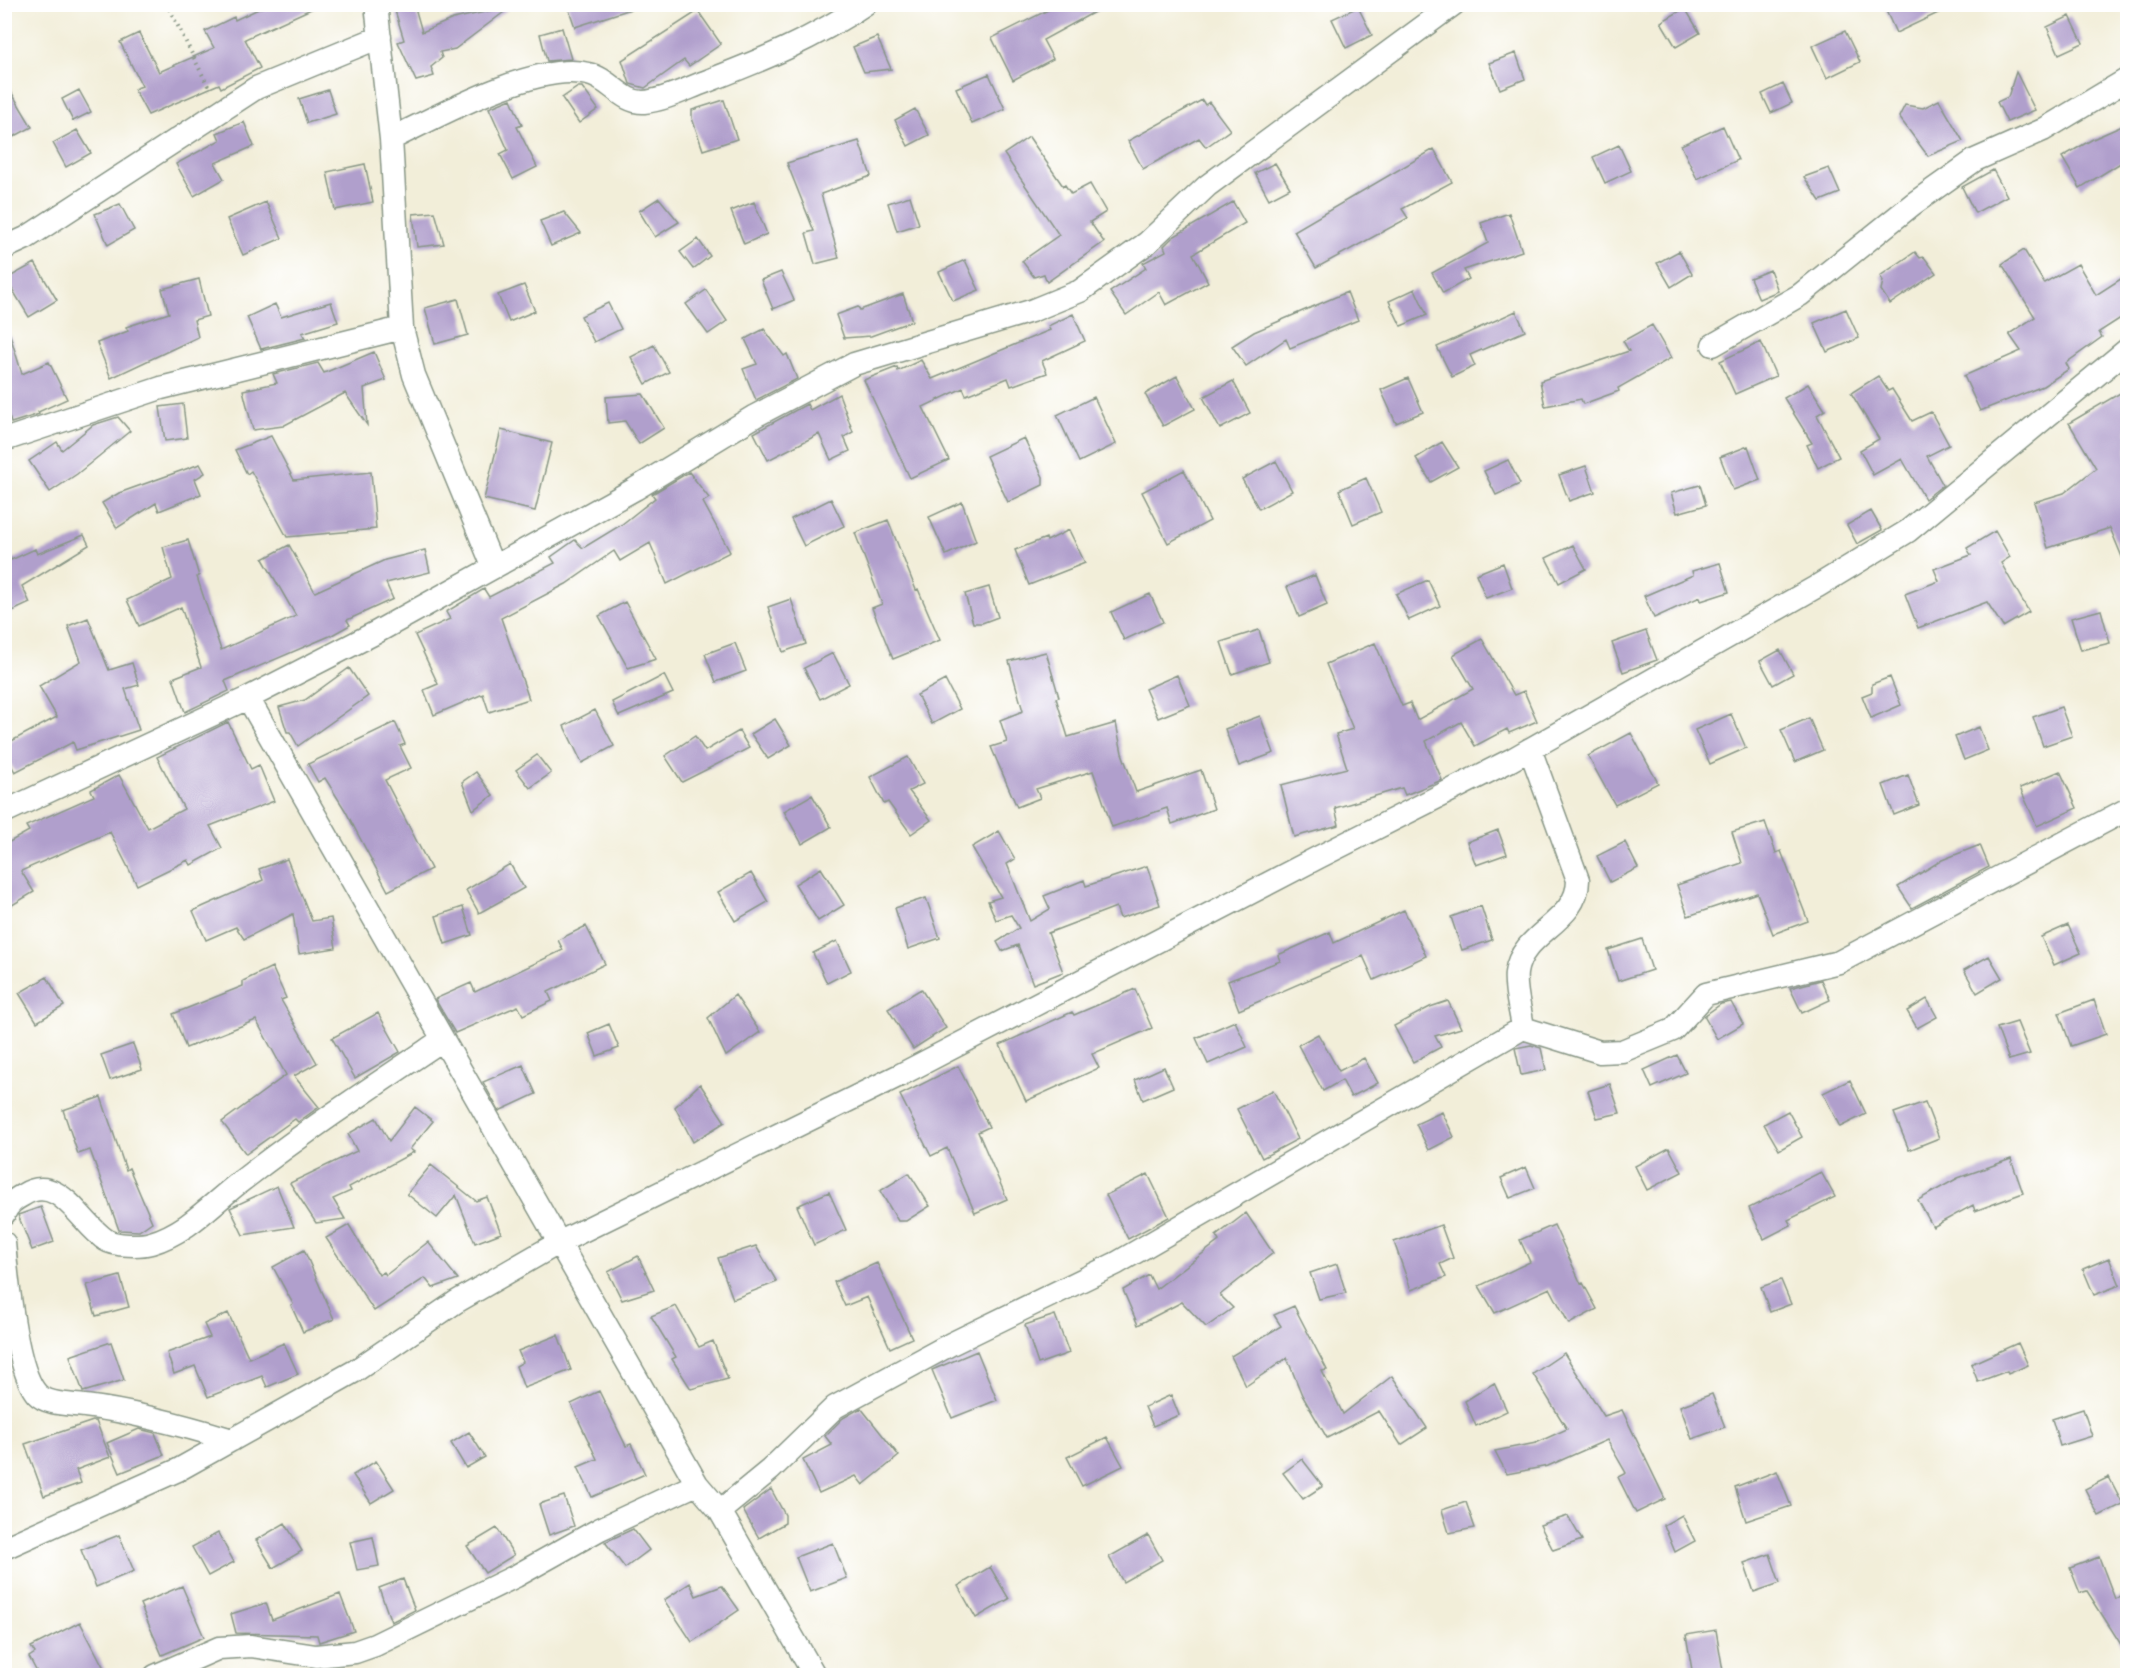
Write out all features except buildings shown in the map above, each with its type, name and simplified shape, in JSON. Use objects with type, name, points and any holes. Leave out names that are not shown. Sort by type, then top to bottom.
[{"type":"street","points":[[376,4],[391,139],[402,328],[414,375],[493,566]]},
{"type":"street","points":[[391,139],[481,95],[561,73],[588,74],[609,84],[626,97],[643,102],[666,97],[796,46],[865,4]]},
{"type":"street","points":[[4,813],[248,698],[375,633],[635,489],[755,416],[854,364],[1031,311],[1080,291],[1147,243],[1207,186],[1454,4]]},
{"type":"street","points":[[4,248],[26,238],[220,109],[256,88],[380,37]]},
{"type":"street","points":[[1713,345],[1800,295],[1913,204],[1975,160],[2043,129],[2127,79]]},
{"type":"street","points":[[4,440],[161,388],[402,328]]},
{"type":"street","points":[[4,1548],[178,1470],[355,1371],[456,1302],[560,1242],[900,1075],[1530,749],[1816,587],[1908,531],[2127,349]]},
{"type":"street","points":[[248,698],[697,1484],[720,1511],[816,1676]]},
{"type":"street","points":[[1523,1028],[1516,974],[1520,959],[1573,904],[1578,890],[1578,880],[1530,749]]},
{"type":"street","points":[[720,1511],[770,1470],[835,1407],[951,1344],[1117,1263],[1523,1028],[1600,1052],[1622,1051],[1673,1030],[1706,994],[1839,962],[2127,809]]},
{"type":"street","points":[[4,1214],[10,1203],[33,1189],[42,1188],[49,1190],[79,1210],[106,1240],[115,1243],[150,1244],[197,1221],[242,1180],[363,1093],[442,1040]]},
{"type":"street","points":[[4,1243],[15,1328],[31,1386],[39,1396],[52,1402],[108,1408],[176,1423],[232,1440]]},
{"type":"street","points":[[155,1676],[219,1648],[251,1646],[316,1656],[355,1652],[375,1645],[506,1581],[600,1529],[697,1484]]},
{"type":"path","points":[[167,4],[220,109]]}]
